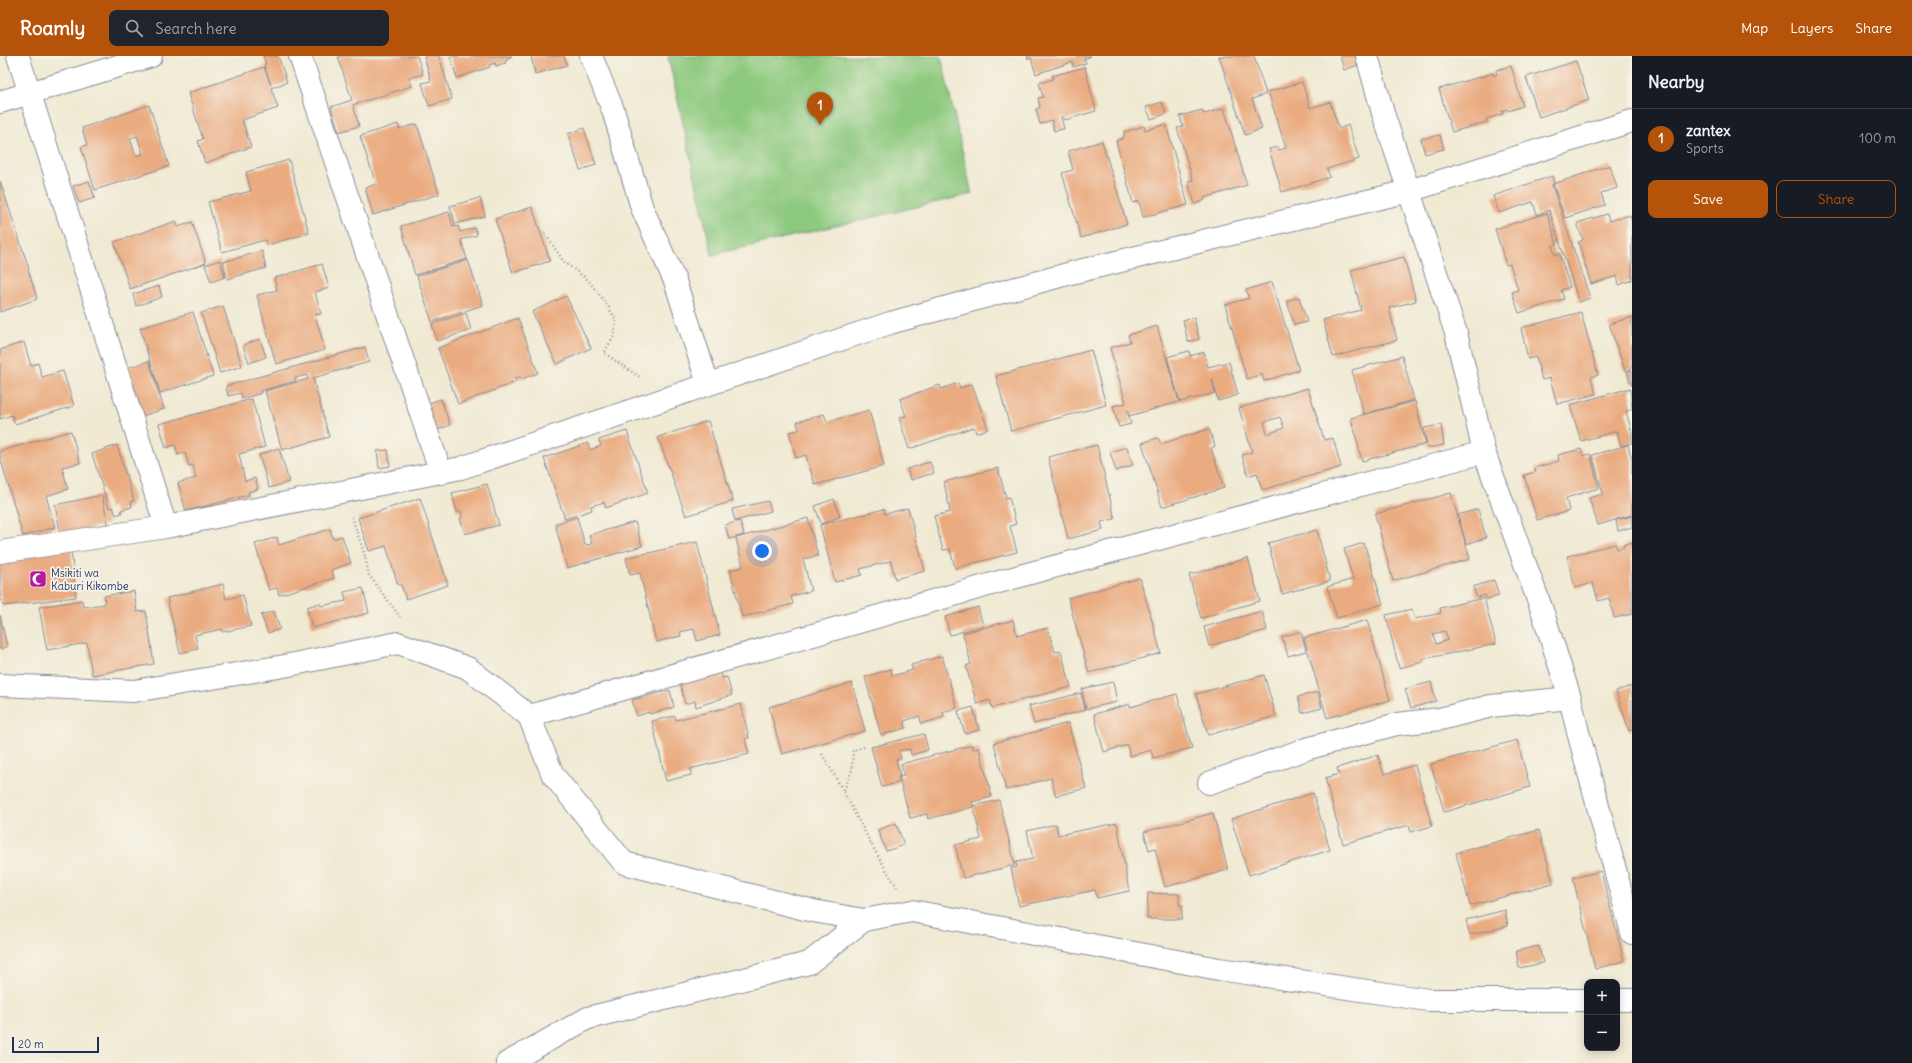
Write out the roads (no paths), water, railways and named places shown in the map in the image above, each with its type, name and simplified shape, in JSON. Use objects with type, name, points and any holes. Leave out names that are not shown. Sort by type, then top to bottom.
[{"type":"street","points":[[18,56],[166,527]]},
{"type":"street","points":[[0,102],[151,56]]},
{"type":"street","points":[[300,56],[441,473]]},
{"type":"street","points":[[591,56],[613,110],[642,208],[674,281],[708,384]]},
{"type":"street","points":[[1367,56],[1383,113],[1456,333],[1484,452],[1543,613],[1570,698],[1632,933]]},
{"type":"street","points":[[0,552],[166,527],[460,468],[897,320],[1071,273],[1409,191],[1632,122]]},
{"type":"street","points":[[529,716],[1027,574],[1484,452]]},
{"type":"street","points":[[0,685],[134,691],[284,666],[398,643],[468,668],[529,716],[553,775],[624,863],[813,911],[864,920],[912,911],[1219,969],[1428,1000],[1584,1000]]},
{"type":"street","points":[[1209,782],[1306,749],[1397,724],[1440,719],[1491,706],[1570,698]]},
{"type":"street","points":[[507,1063],[588,1018],[809,963],[864,920]]},
{"type":"street","points":[[1620,1000],[1632,1000]]},
{"type":"place","name":"zantex","points":[[820,125]]},
{"type":"place","name":"Msikiti wa Kaburi Kikombe","points":[[38,579]]}]
